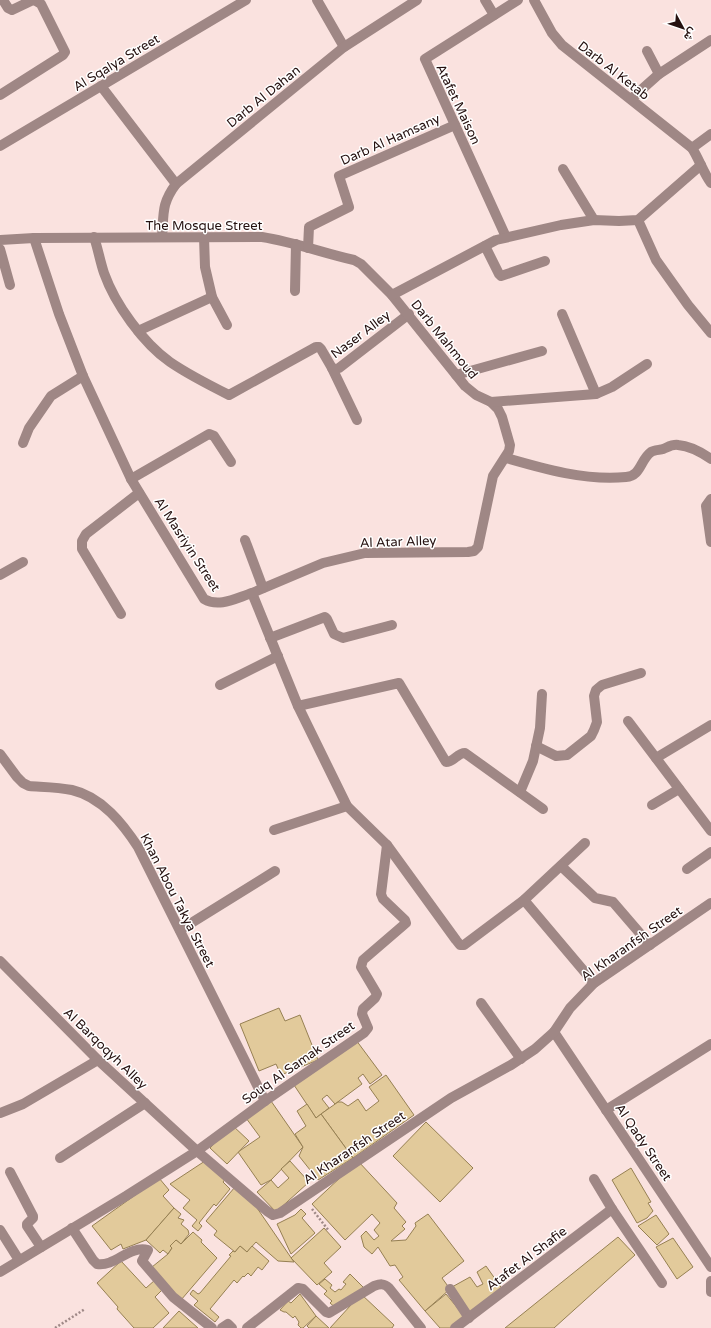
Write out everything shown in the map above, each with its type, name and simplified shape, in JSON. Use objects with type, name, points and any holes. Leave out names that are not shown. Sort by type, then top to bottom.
[{"type":"street","points":[[0,95],[63,55],[65,52],[41,4],[33,0],[12,10],[8,8],[3,0]]},
{"type":"street","name":"Al Sqalya Street","points":[[0,146],[246,0]]},
{"type":"street","points":[[317,0],[344,47]]},
{"type":"street","name":"Darb Al Dahan","points":[[162,237],[164,205],[168,194],[176,184],[344,47],[416,0]]},
{"type":"street","points":[[486,0],[494,15]]},
{"type":"street","name":"Atafet Maison","points":[[506,237],[425,59],[518,0]]},
{"type":"street","name":"Darb Al Ketab","points":[[534,0],[552,33],[562,45],[692,148]]},
{"type":"street","points":[[631,99],[659,74],[711,40]]},
{"type":"street","points":[[647,51],[659,74]]},
{"type":"street","points":[[101,86],[176,184]]},
{"type":"street","name":"Darb Al Hamsany","points":[[308,248],[309,227],[349,207],[339,176],[455,125]]},
{"type":"street","points":[[711,134],[692,148],[706,177],[711,183]]},
{"type":"street","points":[[392,295],[496,240],[561,225],[594,220],[638,220],[701,165]]},
{"type":"street","points":[[563,169],[594,220]]},
{"type":"street","points":[[638,220],[656,260],[688,305],[711,333]]},
{"type":"street","points":[[94,237],[104,273],[120,306],[138,332],[212,297]]},
{"type":"street","name":"The Mosque Street","points":[[0,240],[94,237],[262,237],[284,240],[354,260],[361,264],[392,295]]},
{"type":"street","points":[[204,237],[205,267],[212,297],[227,326]]},
{"type":"street","name":"Al Masriyin Street","points":[[34,238],[59,314],[83,376],[131,479],[204,599],[210,603],[218,604],[252,593]]},
{"type":"street","points":[[295,291],[296,244]]},
{"type":"street","points":[[485,246],[501,276],[545,261]]},
{"type":"street","points":[[0,249],[10,285]]},
{"type":"street","name":"Darb Mahmoud","points":[[392,295],[409,314],[465,386],[476,395],[491,402],[502,416],[510,445],[509,451],[506,458],[493,476],[478,547]]},
{"type":"street","name":"Naser Alley","points":[[138,332],[169,362],[200,381],[229,395],[316,347],[321,349],[332,368],[338,368],[409,314]]},
{"type":"street","points":[[562,314],[596,394]]},
{"type":"street","points":[[456,374],[542,351]]},
{"type":"street","points":[[491,402],[596,394],[612,387],[647,364]]},
{"type":"street","points":[[332,368],[357,420]]},
{"type":"street","points":[[23,443],[29,428],[51,396],[83,376]]},
{"type":"street","points":[[131,479],[209,434],[214,436],[231,462]]},
{"type":"street","points":[[506,458],[545,469],[585,477],[633,476],[637,473],[652,452],[677,445],[699,450],[711,459]]},
{"type":"street","points":[[121,614],[82,549],[82,541],[86,534],[139,492]]},
{"type":"street","points":[[711,499],[706,506],[711,542]]},
{"type":"street","points":[[245,540],[263,588]]},
{"type":"street","name":"Al Atar Alley","points":[[252,593],[323,563],[365,553],[468,552],[474,551],[478,547]]},
{"type":"street","points":[[0,575],[23,562]]},
{"type":"street","points":[[252,593],[298,706],[347,806],[387,845],[460,945],[464,945],[524,900],[585,842]]},
{"type":"street","points":[[270,638],[325,617],[334,634],[344,638],[392,625]]},
{"type":"street","points":[[220,685],[278,656]]},
{"type":"street","points":[[536,746],[556,756],[567,755],[591,736],[594,730],[597,722],[594,696],[596,690],[602,685],[641,673]]},
{"type":"street","points":[[298,706],[399,683],[446,762],[450,762],[459,754],[464,753],[543,809]]},
{"type":"street","points":[[520,792],[533,761],[540,728],[542,694]]},
{"type":"street","points":[[628,721],[711,832]]},
{"type":"street","points":[[656,758],[711,725]]},
{"type":"street","name":"Khan Abou Takya Street","points":[[0,754],[23,783],[29,786],[74,791],[91,798],[113,814],[129,833],[180,930],[265,1101]]},
{"type":"street","points":[[652,805],[680,789]]},
{"type":"street","points":[[274,830],[347,806]]},
{"type":"street","name":"Souq Al Samak Street","points":[[197,1151],[265,1101],[364,1033],[368,1028],[362,1014],[362,1009],[375,998],[377,994],[361,967],[361,964],[363,960],[406,923],[405,920],[383,899],[381,894],[387,845]]},
{"type":"street","points":[[687,869],[711,852]]},
{"type":"street","points":[[560,866],[595,898],[613,902],[650,945]]},
{"type":"street","points":[[180,930],[275,871]]},
{"type":"street","points":[[524,900],[594,983]]},
{"type":"street","name":"Al Kharanfsh Street","points":[[197,1151],[266,1211],[273,1215],[280,1213],[451,1098],[521,1059],[535,1049],[554,1032],[570,1008],[594,983],[711,903]]},
{"type":"street","name":"Al Barqoqyh Alley","points":[[0,962],[98,1060],[197,1151]]},
{"type":"street","points":[[481,1003],[521,1059]]},
{"type":"street","name":"Al Qady Street","points":[[554,1032],[711,1267]]},
{"type":"street","points":[[606,1110],[711,1044]]},
{"type":"street","points":[[0,1113],[23,1104],[98,1060]]},
{"type":"street","points":[[60,1158],[145,1103]]},
{"type":"street","points":[[0,1272],[197,1151]]},
{"type":"street","points":[[10,1172],[33,1216],[27,1226],[41,1247]]},
{"type":"street","points":[[594,1179],[612,1209],[662,1283]]},
{"type":"street","name":"Atafet Al Shafie","points":[[455,1328],[612,1209]]},
{"type":"street","points":[[72,1228],[97,1264],[106,1264],[133,1250],[141,1248],[148,1250],[142,1261],[173,1297],[212,1328]]},
{"type":"street","points":[[0,1230],[19,1260]]},
{"type":"street","points":[[247,1328],[298,1288],[304,1289],[329,1314],[374,1286],[380,1284],[386,1285],[389,1288],[421,1328]]},
{"type":"street","points":[[450,1289],[469,1318]]},
{"type":"street","points":[[222,1328],[228,1324],[232,1328]]},
{"type":"path","points":[[304,1197],[329,1231]]},
{"type":"path","points":[[55,1328],[85,1309]]},
{"type":"building","points":[[279,1008],[285,1021],[300,1015],[318,1060],[281,1075],[276,1064],[259,1071],[240,1024]]},
{"type":"building","points":[[356,1040],[382,1075],[370,1084],[363,1074],[358,1078],[362,1084],[335,1104],[327,1095],[322,1099],[329,1108],[316,1118],[294,1085]]},
{"type":"building","points":[[386,1075],[414,1115],[353,1158],[321,1114],[338,1102],[342,1102],[348,1106],[358,1099],[366,1111],[379,1101],[369,1087]]},
{"type":"building","points":[[271,1101],[303,1147],[271,1180],[261,1185],[238,1152],[260,1137],[246,1118]]},
{"type":"building","points":[[307,1104],[316,1118],[321,1114],[353,1158],[318,1180],[299,1156],[303,1147],[295,1134],[306,1126],[297,1111]]},
{"type":"building","points":[[426,1122],[473,1168],[440,1202],[393,1156]]},
{"type":"building","points":[[232,1125],[249,1141],[227,1164],[210,1148]]},
{"type":"building","points":[[205,1161],[226,1178],[223,1182],[230,1189],[216,1206],[214,1204],[199,1223],[202,1226],[198,1231],[192,1226],[197,1220],[183,1208],[190,1200],[170,1184]]},
{"type":"building","points":[[290,1161],[309,1182],[276,1212],[257,1192],[271,1180],[278,1188],[289,1178],[281,1169]]},
{"type":"building","points":[[358,1161],[397,1203],[394,1208],[406,1222],[402,1226],[405,1229],[391,1241],[406,1240],[416,1226],[415,1223],[428,1214],[464,1261],[442,1278],[450,1289],[425,1311],[399,1280],[403,1277],[395,1265],[390,1266],[378,1247],[372,1254],[364,1247],[361,1236],[366,1231],[374,1240],[379,1236],[374,1230],[380,1223],[372,1214],[345,1240],[312,1204]]},
{"type":"building","points":[[631,1168],[651,1202],[648,1203],[653,1211],[647,1218],[637,1223],[612,1180]]},
{"type":"building","points":[[159,1178],[169,1190],[163,1196],[174,1208],[146,1240],[123,1249],[121,1244],[111,1250],[92,1226]]},
{"type":"building","points":[[235,1187],[255,1205],[294,1262],[278,1261],[256,1242],[247,1252],[240,1246],[235,1252],[214,1235],[217,1231],[206,1221]]},
{"type":"building","points":[[174,1208],[181,1214],[178,1218],[184,1220],[181,1224],[188,1230],[189,1234],[181,1244],[176,1240],[170,1246],[172,1248],[168,1254],[163,1250],[160,1253],[146,1240]]},
{"type":"building","points":[[301,1209],[306,1214],[302,1218],[315,1233],[291,1254],[277,1224],[295,1215]]},
{"type":"building","points":[[656,1215],[669,1234],[657,1245],[638,1226]]},
{"type":"building","points":[[324,1228],[341,1247],[324,1263],[332,1272],[317,1285],[291,1258]]},
{"type":"building","points":[[193,1232],[217,1258],[181,1300],[152,1267],[168,1254],[172,1248],[170,1246],[176,1240],[181,1244]]},
{"type":"building","points":[[618,1237],[635,1255],[554,1328],[505,1328]]},
{"type":"building","points":[[673,1238],[693,1267],[677,1279],[656,1247]]},
{"type":"building","points":[[240,1246],[247,1252],[252,1246],[269,1261],[262,1270],[258,1267],[251,1276],[248,1273],[237,1283],[234,1280],[210,1309],[219,1317],[215,1322],[194,1305],[198,1301],[190,1294],[193,1290],[198,1294],[200,1293],[231,1256],[229,1255],[233,1251],[235,1252]]},
{"type":"building","points":[[121,1261],[146,1288],[155,1280],[163,1289],[155,1297],[169,1313],[153,1328],[134,1328],[97,1283]]},
{"type":"building","points":[[486,1266],[503,1290],[470,1314],[452,1287],[470,1277],[477,1287],[483,1284],[477,1272]]},
{"type":"building","points":[[350,1274],[365,1289],[337,1309],[330,1303],[332,1301],[324,1294],[327,1291],[319,1284],[325,1279],[332,1285],[330,1288],[335,1292],[339,1289],[341,1290],[346,1284],[343,1282]]},
{"type":"building","points":[[300,1294],[316,1316],[303,1328],[298,1325],[299,1322],[295,1316],[293,1318],[286,1312],[280,1310],[288,1301],[291,1303]]},
{"type":"building","points":[[361,1294],[394,1325],[392,1328],[330,1328]]},
{"type":"building","points":[[446,1294],[465,1317],[452,1328],[440,1328],[425,1311]]},
{"type":"building","points":[[179,1311],[198,1328],[163,1328]]},
{"type":"building","points":[[316,1316],[329,1328],[309,1328],[307,1326]]}]
